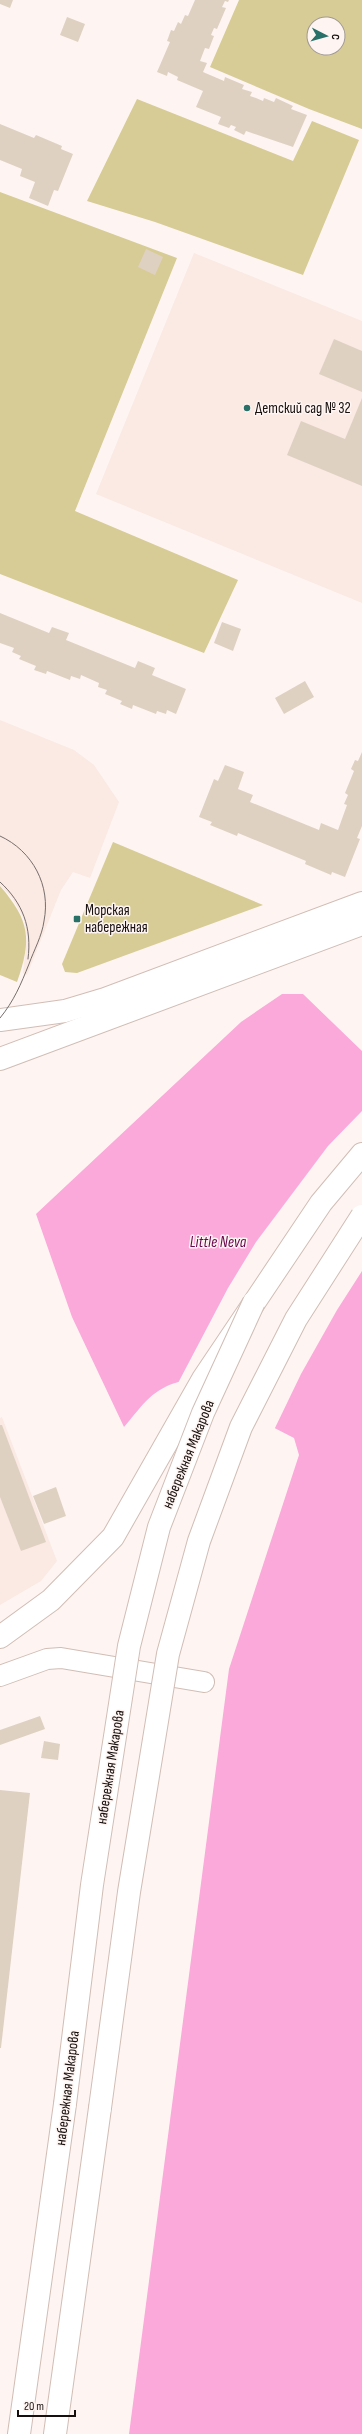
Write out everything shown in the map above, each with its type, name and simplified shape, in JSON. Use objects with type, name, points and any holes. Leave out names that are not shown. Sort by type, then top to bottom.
[{"type":"main road","points":[[0,1020],[23,1018],[64,1011],[105,999],[362,903]]},
{"type":"main road","points":[[1,1059],[362,924]]},
{"type":"main road","name":"набережная Макарова","points":[[19,2434],[65,2104],[92,1885],[130,1646],[160,1527],[203,1413],[254,1302],[321,1203],[362,1154]]},
{"type":"main road","points":[[55,2434],[129,1892],[168,1654],[200,1540],[245,1420],[296,1318],[362,1216]]},
{"type":"main road","points":[[0,1637],[51,1600],[113,1537],[203,1379],[254,1302]]},
{"type":"street","points":[[0,1676],[46,1659],[61,1658],[204,1682]]},
{"type":"shaded area","points":[[239,0],[362,0],[362,129],[309,109],[210,67]]},
{"type":"shaded area","points":[[137,99],[293,161],[312,121],[359,140],[303,275],[155,222],[87,201]]},
{"type":"shaded area","points":[[0,192],[177,258],[75,511],[238,580],[204,653],[0,574]]},
{"type":"shaded area","name":"Детский сад № 32","points":[[194,253],[362,321],[362,603],[96,494]]},
{"type":"shaded area","points":[[0,720],[74,750],[94,765],[119,802],[90,878],[73,872],[61,890],[27,975],[23,973],[27,938],[24,919],[12,898],[0,885]]},
{"type":"shaded area","points":[[113,842],[263,905],[77,973],[65,972],[62,964]]},
{"type":"shaded area","points":[[0,886],[10,898],[23,920],[25,931],[25,954],[17,982],[0,975]]},
{"type":"shaded area","points":[[2,1417],[57,1561],[41,1581],[0,1605],[0,1418]]},
{"type":"water","name":"Little Neva","points":[[282,994],[303,994],[362,1051],[362,2434],[129,2434],[229,1669],[299,1455],[294,1438],[183,1381],[156,1392],[143,1404],[124,1427],[72,1317],[36,1214],[241,1022]]},
{"type":"pier","points":[[362,1111],[362,1271],[337,1310],[301,1374],[274,1430],[182,1383],[177,1385],[228,1288],[256,1242],[328,1146]]},
{"type":"building","points":[[0,0],[13,0],[10,8],[0,4]]},
{"type":"building","points":[[195,0],[229,0],[228,2],[225,1],[222,7],[226,8],[217,29],[214,28],[211,35],[214,36],[209,49],[205,48],[200,61],[207,63],[203,72],[224,81],[225,77],[244,85],[242,89],[252,92],[250,96],[263,101],[264,98],[274,102],[276,98],[293,106],[291,109],[307,115],[293,147],[246,131],[244,135],[234,130],[236,127],[231,125],[229,128],[218,124],[221,117],[196,107],[203,91],[177,80],[178,77],[168,72],[167,76],[157,72],[170,42],[167,41],[171,30],[174,31],[178,22],[181,24],[185,15],[188,16]]},
{"type":"building","points":[[67,17],[85,24],[78,42],[60,35]]},
{"type":"building","points":[[0,124],[34,138],[36,135],[62,146],[61,149],[73,154],[58,191],[54,190],[48,206],[29,198],[35,182],[20,176],[22,169],[0,160]]},
{"type":"building","points":[[146,249],[163,257],[155,275],[138,267]]},
{"type":"building","points":[[334,339],[362,351],[362,392],[319,374]]},
{"type":"building","points":[[362,398],[362,486],[287,455],[301,421],[345,439]]},
{"type":"building","points":[[0,613],[49,633],[52,627],[69,633],[66,640],[135,668],[138,661],[155,668],[152,675],[186,689],[176,714],[167,710],[166,714],[157,711],[156,714],[133,705],[132,709],[120,704],[122,701],[105,694],[107,690],[98,687],[99,683],[81,675],[80,679],[71,676],[70,680],[47,671],[46,674],[34,670],[36,666],[19,659],[21,656],[12,652],[14,648],[0,643]]},
{"type":"building","points":[[222,622],[241,629],[233,651],[214,643]]},
{"type":"building","points":[[305,681],[314,697],[284,714],[275,698]]},
{"type":"building","points":[[362,752],[362,826],[357,838],[360,839],[345,877],[332,872],[331,875],[305,864],[306,861],[238,833],[237,836],[210,825],[212,822],[199,817],[214,779],[218,781],[225,765],[244,772],[238,789],[253,795],[250,802],[319,830],[321,823],[338,830],[347,805],[344,804],[348,795],[345,793],[354,771],[351,769],[355,760],[358,761]]},
{"type":"building","points":[[0,1425],[2,1425],[46,1542],[21,1551],[0,1497]]},
{"type":"building","points":[[56,1487],[66,1516],[44,1524],[33,1496]]},
{"type":"building","points":[[40,1716],[45,1729],[0,1745],[0,1730]]},
{"type":"building","points":[[44,1741],[60,1744],[58,1760],[41,1758]]},
{"type":"building","points":[[0,1790],[30,1793],[1,2048],[0,2048]]},
{"type":"tram line","points":[[0,836],[12,843],[30,860],[37,871],[45,895],[44,921],[38,943],[13,999],[0,1018]]},
{"type":"tram line","points":[[0,882],[15,899],[24,917],[29,937],[28,959]]},
{"type":"place","name":"Детский сад № 32","points":[[247,408]]},
{"type":"place","name":"Морская набережная","points":[[77,919]]}]
